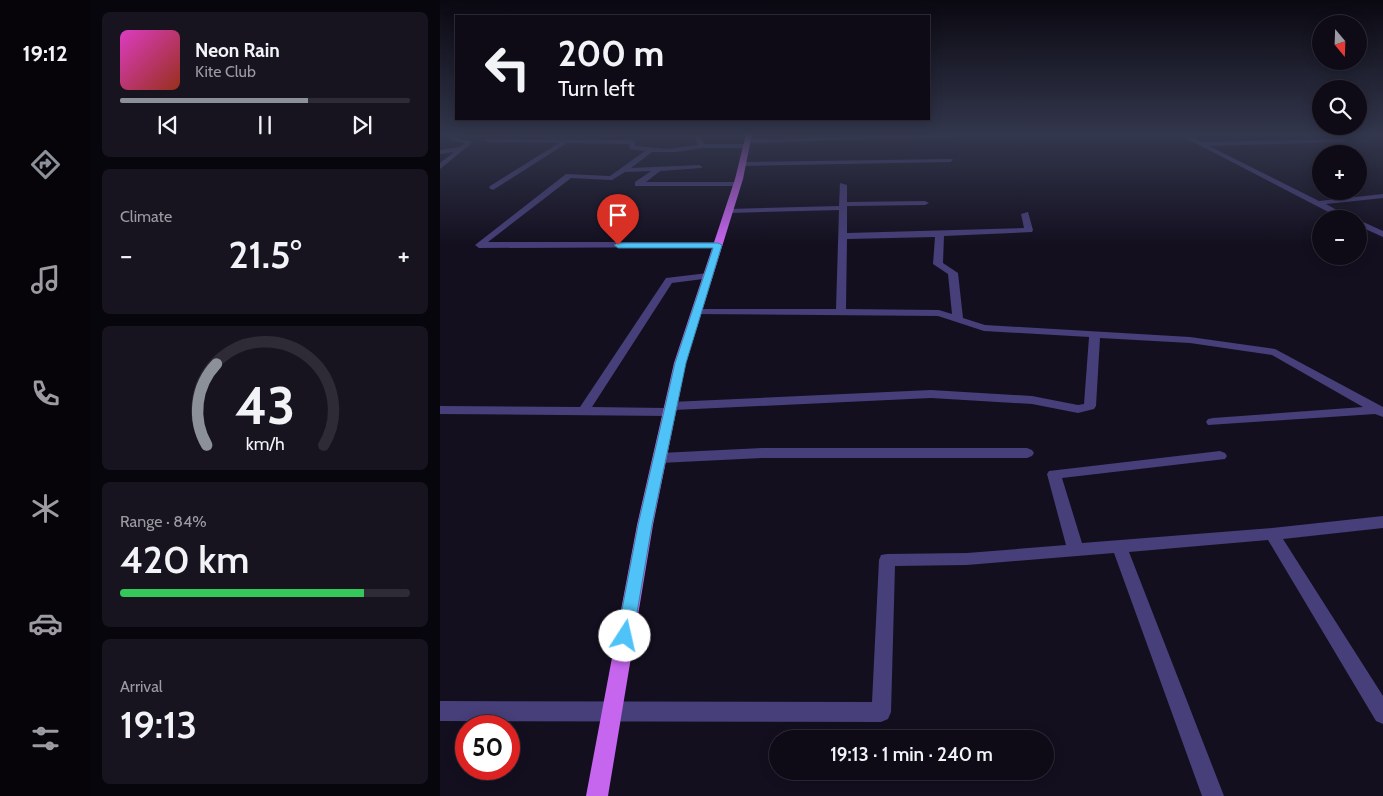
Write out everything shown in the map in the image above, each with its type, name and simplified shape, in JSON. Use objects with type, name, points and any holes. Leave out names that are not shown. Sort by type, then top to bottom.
[{"type":"main road","points":[[597,796],[645,525],[680,363],[740,171]]},
{"type":"street","points":[[493,188],[519,171]]},
{"type":"street","points":[[622,171],[612,178],[569,176],[479,245],[718,245]]},
{"type":"street","points":[[655,171],[638,184],[737,184]]},
{"type":"street","points":[[1254,171],[1332,210]]},
{"type":"street","points":[[841,312],[843,185]]},
{"type":"street","points":[[1318,203],[1383,196]]},
{"type":"street","points":[[728,211],[924,202]]},
{"type":"street","points":[[842,236],[1029,230],[1025,214]]},
{"type":"street","points":[[1367,227],[1380,231]]},
{"type":"street","points":[[940,234],[938,264],[953,273],[958,320]]},
{"type":"street","points":[[584,412],[669,280],[708,276]]},
{"type":"street","points":[[697,312],[939,313],[984,328],[1190,340],[1275,352],[1380,412]]},
{"type":"street","points":[[440,410],[584,412],[931,394],[1032,400],[1078,408],[1090,406],[1094,335]]},
{"type":"street","points":[[1213,422],[1380,412]]},
{"type":"street","points":[[660,458],[762,453],[1028,453]]},
{"type":"street","points":[[1076,550],[1054,474],[1220,456]]},
{"type":"street","points":[[440,711],[881,712],[887,560],[967,559],[1380,525]]},
{"type":"street","points":[[1272,534],[1383,714]]},
{"type":"street","points":[[1119,546],[1213,796]]},
{"type":"route","points":[[618,245],[718,245],[680,363],[645,525],[625,636]]}]
